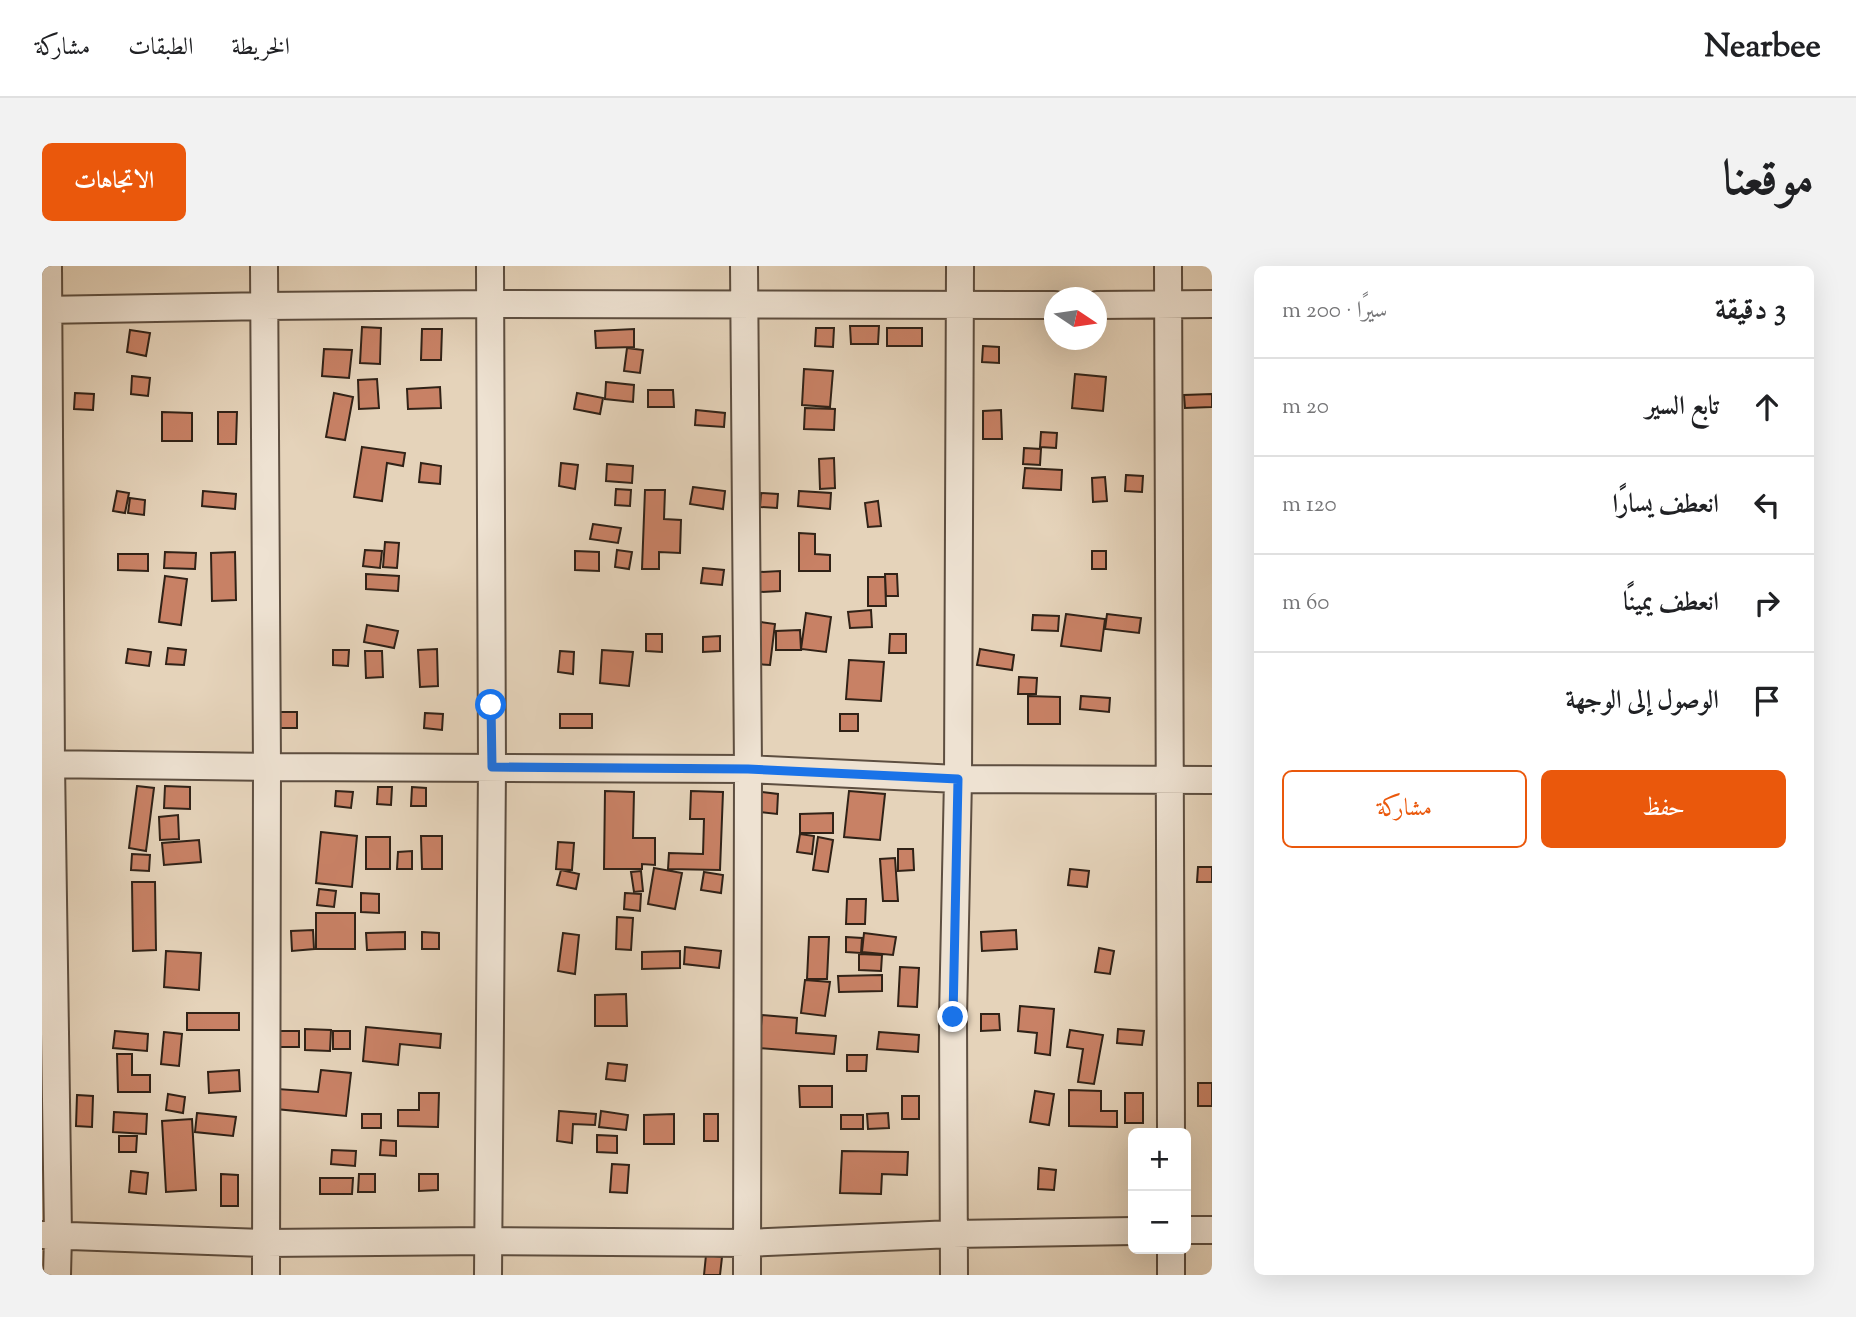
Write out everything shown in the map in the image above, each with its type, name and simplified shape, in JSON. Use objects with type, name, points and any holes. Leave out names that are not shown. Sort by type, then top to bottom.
[{"type":"street","points":[[48,266],[44,310],[50,1235],[57,1275]]},
{"type":"street","points":[[264,266],[266,1275]]},
{"type":"street","points":[[488,1275],[492,767],[490,266]]},
{"type":"street","points":[[744,266],[748,769],[747,1275]]},
{"type":"street","points":[[954,1275],[953,1017],[958,779],[960,266]]},
{"type":"street","points":[[1168,266],[1171,1128]]},
{"type":"street","points":[[44,310],[491,304],[1044,305]]},
{"type":"street","points":[[1107,305],[1212,304]]},
{"type":"street","points":[[47,764],[748,769],[958,779],[1212,780]]},
{"type":"street","points":[[1191,1230],[1212,1230]]},
{"type":"street","points":[[50,1235],[266,1243],[747,1243],[953,1234],[1128,1231]]},
{"type":"street","points":[[1171,1254],[1171,1275]]},
{"type":"building","points":[[850,326],[879,326],[878,344],[851,344]]},
{"type":"building","points":[[362,327],[381,328],[380,364],[360,363]]},
{"type":"building","points":[[816,328],[834,328],[833,347],[815,346]]},
{"type":"building","points":[[887,328],[922,328],[922,346],[887,346]]},
{"type":"building","points":[[422,329],[442,329],[441,360],[421,360]]},
{"type":"building","points":[[634,329],[634,347],[596,348],[595,331]]},
{"type":"building","points":[[130,330],[150,333],[146,356],[127,352]]},
{"type":"building","points":[[983,346],[999,347],[999,363],[982,362]]},
{"type":"building","points":[[627,348],[643,350],[640,373],[624,371]]},
{"type":"building","points":[[324,349],[352,350],[349,378],[322,376]]},
{"type":"building","points":[[804,369],[833,371],[830,407],[802,405]]},
{"type":"building","points":[[1075,374],[1106,377],[1103,411],[1072,408]]},
{"type":"building","points":[[132,376],[150,378],[148,396],[131,394]]},
{"type":"building","points":[[377,379],[379,408],[359,409],[358,380]]},
{"type":"building","points":[[606,382],[634,385],[633,402],[605,399]]},
{"type":"building","points":[[440,387],[441,408],[408,409],[407,389]]},
{"type":"building","points":[[648,390],[673,390],[674,407],[648,407]]},
{"type":"building","points":[[75,393],[94,394],[93,410],[74,409]]},
{"type":"building","points":[[334,393],[353,397],[345,440],[326,437]]},
{"type":"building","points":[[577,393],[603,398],[600,414],[574,409]]},
{"type":"building","points":[[1212,394],[1212,407],[1185,408],[1184,395]]},
{"type":"building","points":[[805,408],[835,409],[834,430],[804,429]]},
{"type":"building","points":[[696,410],[725,413],[724,427],[695,425]]},
{"type":"building","points":[[1001,410],[1002,439],[983,439],[983,411]]},
{"type":"building","points":[[162,412],[192,413],[192,441],[162,441]]},
{"type":"building","points":[[218,412],[237,412],[236,444],[218,444]]},
{"type":"building","points":[[1041,432],[1057,433],[1056,448],[1040,447]]},
{"type":"building","points":[[362,447],[405,453],[403,466],[387,463],[382,501],[354,497]]},
{"type":"building","points":[[1024,448],[1041,449],[1040,465],[1023,464]]},
{"type":"building","points":[[834,458],[835,488],[820,489],[819,459]]},
{"type":"building","points":[[421,463],[441,466],[440,484],[419,482]]},
{"type":"building","points":[[561,463],[578,465],[575,489],[559,486]]},
{"type":"building","points":[[607,464],[633,466],[632,483],[606,481]]},
{"type":"building","points":[[1025,468],[1062,470],[1061,490],[1023,488]]},
{"type":"building","points":[[1126,475],[1143,476],[1142,492],[1125,491]]},
{"type":"building","points":[[1105,477],[1107,501],[1093,502],[1092,478]]},
{"type":"building","points":[[693,487],[725,491],[723,509],[690,504]]},
{"type":"building","points":[[616,489],[631,490],[630,506],[615,505]]},
{"type":"building","points":[[645,490],[665,490],[664,519],[681,520],[680,553],[659,552],[659,569],[642,569]]},
{"type":"building","points":[[117,491],[129,493],[125,513],[113,511]]},
{"type":"building","points":[[203,491],[236,494],[235,509],[202,506]]},
{"type":"building","points":[[799,491],[831,493],[830,509],[798,506]]},
{"type":"building","points":[[761,493],[778,494],[777,508],[760,507]]},
{"type":"building","points":[[130,498],[145,500],[144,515],[128,513]]},
{"type":"building","points":[[878,501],[881,526],[868,527],[865,503]]},
{"type":"building","points":[[593,524],[621,528],[618,543],[590,539]]},
{"type":"building","points":[[799,533],[815,534],[815,554],[830,555],[830,571],[799,571]]},
{"type":"building","points":[[385,542],[399,543],[397,568],[383,567]]},
{"type":"building","points":[[365,550],[382,551],[380,568],[363,566]]},
{"type":"building","points":[[617,550],[632,552],[629,569],[615,567]]},
{"type":"building","points":[[575,551],[599,552],[599,571],[575,570]]},
{"type":"building","points":[[1092,551],[1106,551],[1106,569],[1092,569]]},
{"type":"building","points":[[165,552],[196,553],[195,569],[164,568]]},
{"type":"building","points":[[235,552],[236,600],[212,601],[211,553]]},
{"type":"building","points":[[118,554],[148,554],[148,571],[118,570]]},
{"type":"building","points":[[703,568],[724,570],[722,585],[701,583]]},
{"type":"building","points":[[780,571],[780,591],[760,592],[760,572]]},
{"type":"building","points":[[366,574],[399,576],[398,591],[366,589]]},
{"type":"building","points":[[885,574],[897,574],[898,596],[886,596]]},
{"type":"building","points":[[165,576],[187,579],[181,625],[159,622]]},
{"type":"building","points":[[868,577],[885,577],[886,606],[868,606]]},
{"type":"building","points":[[871,610],[872,627],[850,628],[848,612]]},
{"type":"building","points":[[806,613],[831,617],[826,652],[801,649]]},
{"type":"building","points":[[1066,614],[1105,619],[1101,651],[1061,646]]},
{"type":"building","points":[[1107,614],[1141,618],[1139,633],[1105,629]]},
{"type":"building","points":[[1033,615],[1059,616],[1058,631],[1032,630]]},
{"type":"building","points":[[761,622],[775,624],[770,665],[756,664]]},
{"type":"building","points":[[367,625],[398,631],[394,648],[364,642]]},
{"type":"building","points":[[800,630],[801,650],[776,650],[776,631]]},
{"type":"building","points":[[646,634],[662,634],[662,652],[646,651]]},
{"type":"building","points":[[890,634],[906,634],[906,653],[889,653]]},
{"type":"building","points":[[720,636],[720,651],[703,652],[703,637]]},
{"type":"building","points":[[168,648],[186,650],[184,665],[166,664]]},
{"type":"building","points":[[128,649],[151,652],[149,666],[126,663]]},
{"type":"building","points":[[437,649],[438,686],[420,687],[418,650]]},
{"type":"building","points":[[980,649],[1014,655],[1012,670],[977,665]]},
{"type":"building","points":[[333,650],[349,650],[348,666],[333,665]]},
{"type":"building","points":[[602,650],[633,652],[629,686],[600,683]]},
{"type":"building","points":[[365,651],[382,651],[383,677],[366,678]]},
{"type":"building","points":[[560,651],[574,652],[573,674],[558,672]]},
{"type":"building","points":[[849,660],[884,662],[881,701],[846,699]]},
{"type":"building","points":[[1019,677],[1037,678],[1036,694],[1018,694]]},
{"type":"building","points":[[1028,696],[1060,697],[1060,724],[1028,724]]},
{"type":"building","points":[[1081,696],[1110,698],[1109,712],[1080,709]]},
{"type":"building","points":[[280,712],[297,712],[297,728],[280,728]]},
{"type":"building","points":[[425,713],[443,714],[442,730],[424,728]]},
{"type":"building","points":[[560,714],[592,714],[592,728],[560,728]]},
{"type":"building","points":[[840,714],[858,714],[858,731],[840,731]]},
{"type":"building","points":[[137,786],[154,788],[146,851],[129,848]]},
{"type":"building","points":[[165,786],[190,787],[190,809],[164,808]]},
{"type":"building","points":[[378,787],[392,787],[391,805],[377,804]]},
{"type":"building","points":[[412,787],[426,788],[426,806],[411,806]]},
{"type":"building","points":[[336,791],[353,792],[351,808],[335,806]]},
{"type":"building","points":[[605,791],[634,792],[633,838],[655,838],[655,865],[642,864],[642,869],[604,869]]},
{"type":"building","points":[[691,791],[723,792],[720,870],[668,869],[669,853],[703,854],[704,819],[690,819]]},
{"type":"building","points":[[849,791],[885,794],[880,840],[844,837]]},
{"type":"building","points":[[761,792],[778,794],[777,814],[759,812]]},
{"type":"building","points":[[833,813],[833,833],[800,833],[800,814]]},
{"type":"building","points":[[178,815],[179,839],[160,840],[159,817]]},
{"type":"building","points":[[321,832],[357,836],[352,887],[316,883]]},
{"type":"building","points":[[800,834],[814,836],[812,854],[797,852]]},
{"type":"building","points":[[421,836],[442,836],[442,869],[422,869]]},
{"type":"building","points":[[366,837],[390,837],[390,869],[366,869]]},
{"type":"building","points":[[818,837],[833,840],[828,872],[813,870]]},
{"type":"building","points":[[199,840],[201,862],[164,865],[162,843]]},
{"type":"building","points":[[558,842],[574,843],[572,870],[556,869]]},
{"type":"building","points":[[898,849],[913,849],[914,870],[898,871]]},
{"type":"building","points":[[412,851],[412,869],[397,869],[398,852]]},
{"type":"building","points":[[132,854],[150,855],[149,871],[131,870]]},
{"type":"building","points":[[895,858],[898,901],[883,901],[880,859]]},
{"type":"building","points":[[1198,867],[1212,867],[1212,882],[1197,882]]},
{"type":"building","points":[[654,868],[682,873],[675,909],[648,904]]},
{"type":"building","points":[[1070,869],[1089,871],[1087,887],[1068,885]]},
{"type":"building","points":[[561,870],[579,874],[576,889],[557,885]]},
{"type":"building","points":[[641,871],[643,891],[634,892],[631,872]]},
{"type":"building","points":[[704,872],[723,875],[721,893],[701,890]]},
{"type":"building","points":[[132,882],[155,882],[156,950],[133,951]]},
{"type":"building","points":[[319,889],[336,891],[334,907],[317,905]]},
{"type":"building","points":[[361,893],[379,894],[379,913],[361,912]]},
{"type":"building","points":[[625,893],[641,894],[640,911],[624,909]]},
{"type":"building","points":[[847,899],[866,899],[865,924],[846,924]]},
{"type":"building","points":[[316,913],[355,913],[355,949],[316,949]]},
{"type":"building","points":[[617,917],[633,918],[631,950],[616,949]]},
{"type":"building","points":[[313,930],[314,949],[292,951],[291,931]]},
{"type":"building","points":[[1016,930],[1017,949],[982,951],[981,932]]},
{"type":"building","points":[[405,932],[405,949],[367,950],[366,933]]},
{"type":"building","points":[[422,932],[439,933],[439,949],[422,949]]},
{"type":"building","points":[[563,933],[579,935],[575,974],[558,971]]},
{"type":"building","points":[[864,933],[896,937],[893,955],[862,952]]},
{"type":"building","points":[[809,937],[829,937],[827,979],[807,979]]},
{"type":"building","points":[[846,937],[862,938],[861,953],[846,952]]},
{"type":"building","points":[[685,947],[721,951],[719,968],[684,964]]},
{"type":"building","points":[[1099,948],[1114,951],[1110,974],[1095,972]]},
{"type":"building","points":[[166,951],[201,953],[199,990],[164,987]]},
{"type":"building","points":[[680,951],[680,968],[642,969],[642,952]]},
{"type":"building","points":[[859,954],[882,955],[881,971],[859,970]]},
{"type":"building","points":[[900,967],[919,968],[917,1007],[898,1006]]},
{"type":"building","points":[[882,975],[882,991],[839,992],[838,976]]},
{"type":"building","points":[[805,980],[830,982],[825,1016],[801,1013]]},
{"type":"building","points":[[626,994],[627,1026],[595,1026],[595,995]]},
{"type":"building","points":[[1020,1006],[1054,1009],[1050,1055],[1035,1053],[1037,1033],[1018,1031]]},
{"type":"building","points":[[187,1013],[239,1013],[239,1030],[187,1030]]},
{"type":"building","points":[[981,1014],[999,1014],[1000,1030],[981,1031]]},
{"type":"building","points":[[762,1015],[797,1018],[796,1033],[836,1036],[834,1054],[759,1048]]},
{"type":"building","points":[[366,1027],[441,1034],[440,1048],[400,1044],[398,1065],[363,1061]]},
{"type":"building","points":[[305,1029],[331,1030],[330,1051],[305,1050]]},
{"type":"building","points":[[1118,1029],[1144,1031],[1142,1045],[1117,1043]]},
{"type":"building","points":[[1070,1030],[1103,1035],[1094,1084],[1078,1082],[1083,1049],[1067,1047]]},
{"type":"building","points":[[115,1031],[148,1034],[147,1051],[113,1048]]},
{"type":"building","points":[[278,1031],[299,1031],[299,1047],[278,1047]]},
{"type":"building","points":[[333,1031],[350,1031],[350,1049],[333,1049]]},
{"type":"building","points":[[164,1032],[182,1034],[179,1066],[161,1064]]},
{"type":"building","points":[[879,1032],[919,1035],[918,1052],[877,1049]]},
{"type":"building","points":[[117,1054],[132,1054],[132,1075],[150,1075],[150,1092],[118,1092]]},
{"type":"building","points":[[847,1055],[867,1055],[866,1071],[847,1071]]},
{"type":"building","points":[[608,1063],[627,1065],[625,1081],[606,1079]]},
{"type":"building","points":[[239,1070],[240,1091],[209,1093],[208,1072]]},
{"type":"building","points":[[321,1070],[351,1073],[346,1116],[276,1109],[278,1089],[318,1092]]},
{"type":"building","points":[[1198,1083],[1212,1083],[1212,1106],[1198,1106]]},
{"type":"building","points":[[799,1086],[832,1086],[832,1107],[800,1107]]},
{"type":"building","points":[[1069,1090],[1101,1091],[1101,1111],[1117,1111],[1117,1127],[1069,1126]]},
{"type":"building","points":[[1035,1091],[1054,1094],[1049,1125],[1030,1122]]},
{"type":"building","points":[[419,1093],[439,1093],[438,1127],[398,1126],[398,1110],[419,1110]]},
{"type":"building","points":[[1125,1093],[1143,1093],[1143,1123],[1125,1123]]},
{"type":"building","points":[[168,1094],[185,1097],[183,1113],[166,1110]]},
{"type":"building","points":[[77,1095],[93,1096],[92,1127],[76,1126]]},
{"type":"building","points":[[902,1096],[919,1096],[919,1119],[902,1119]]},
{"type":"building","points":[[559,1111],[596,1114],[595,1125],[573,1124],[572,1143],[557,1141]]},
{"type":"building","points":[[601,1111],[628,1115],[626,1130],[599,1127]]},
{"type":"building","points":[[114,1112],[147,1114],[146,1134],[113,1132]]},
{"type":"building","points":[[197,1113],[236,1117],[233,1136],[195,1132]]},
{"type":"building","points":[[888,1113],[889,1128],[868,1129],[867,1114]]},
{"type":"building","points":[[362,1114],[381,1114],[381,1128],[362,1128]]},
{"type":"building","points":[[674,1114],[674,1144],[644,1144],[644,1115]]},
{"type":"building","points":[[704,1114],[718,1114],[718,1141],[704,1141]]},
{"type":"building","points":[[841,1115],[863,1115],[863,1129],[841,1129]]},
{"type":"building","points":[[192,1119],[196,1190],[166,1192],[162,1121]]},
{"type":"building","points":[[597,1135],[617,1136],[617,1153],[597,1152]]},
{"type":"building","points":[[119,1136],[137,1136],[136,1152],[119,1152]]},
{"type":"building","points":[[381,1140],[396,1141],[396,1156],[380,1155]]},
{"type":"building","points":[[332,1150],[356,1151],[355,1166],[331,1164]]},
{"type":"building","points":[[842,1151],[908,1152],[907,1175],[882,1174],[881,1194],[840,1193]]},
{"type":"building","points":[[612,1164],[629,1165],[627,1193],[610,1192]]},
{"type":"building","points":[[1039,1168],[1056,1170],[1054,1190],[1038,1189]]},
{"type":"building","points":[[131,1171],[148,1173],[146,1194],[129,1192]]},
{"type":"building","points":[[221,1174],[238,1175],[238,1206],[221,1206]]},
{"type":"building","points":[[359,1174],[375,1174],[375,1192],[358,1192]]},
{"type":"building","points":[[419,1174],[438,1174],[438,1190],[419,1191]]},
{"type":"building","points":[[320,1178],[353,1178],[352,1194],[320,1194]]},
{"type":"building","points":[[706,1255],[722,1257],[720,1275],[704,1275]]},
{"type":"route","points":[[491,705],[492,767],[748,769],[958,779],[953,1017]]}]
